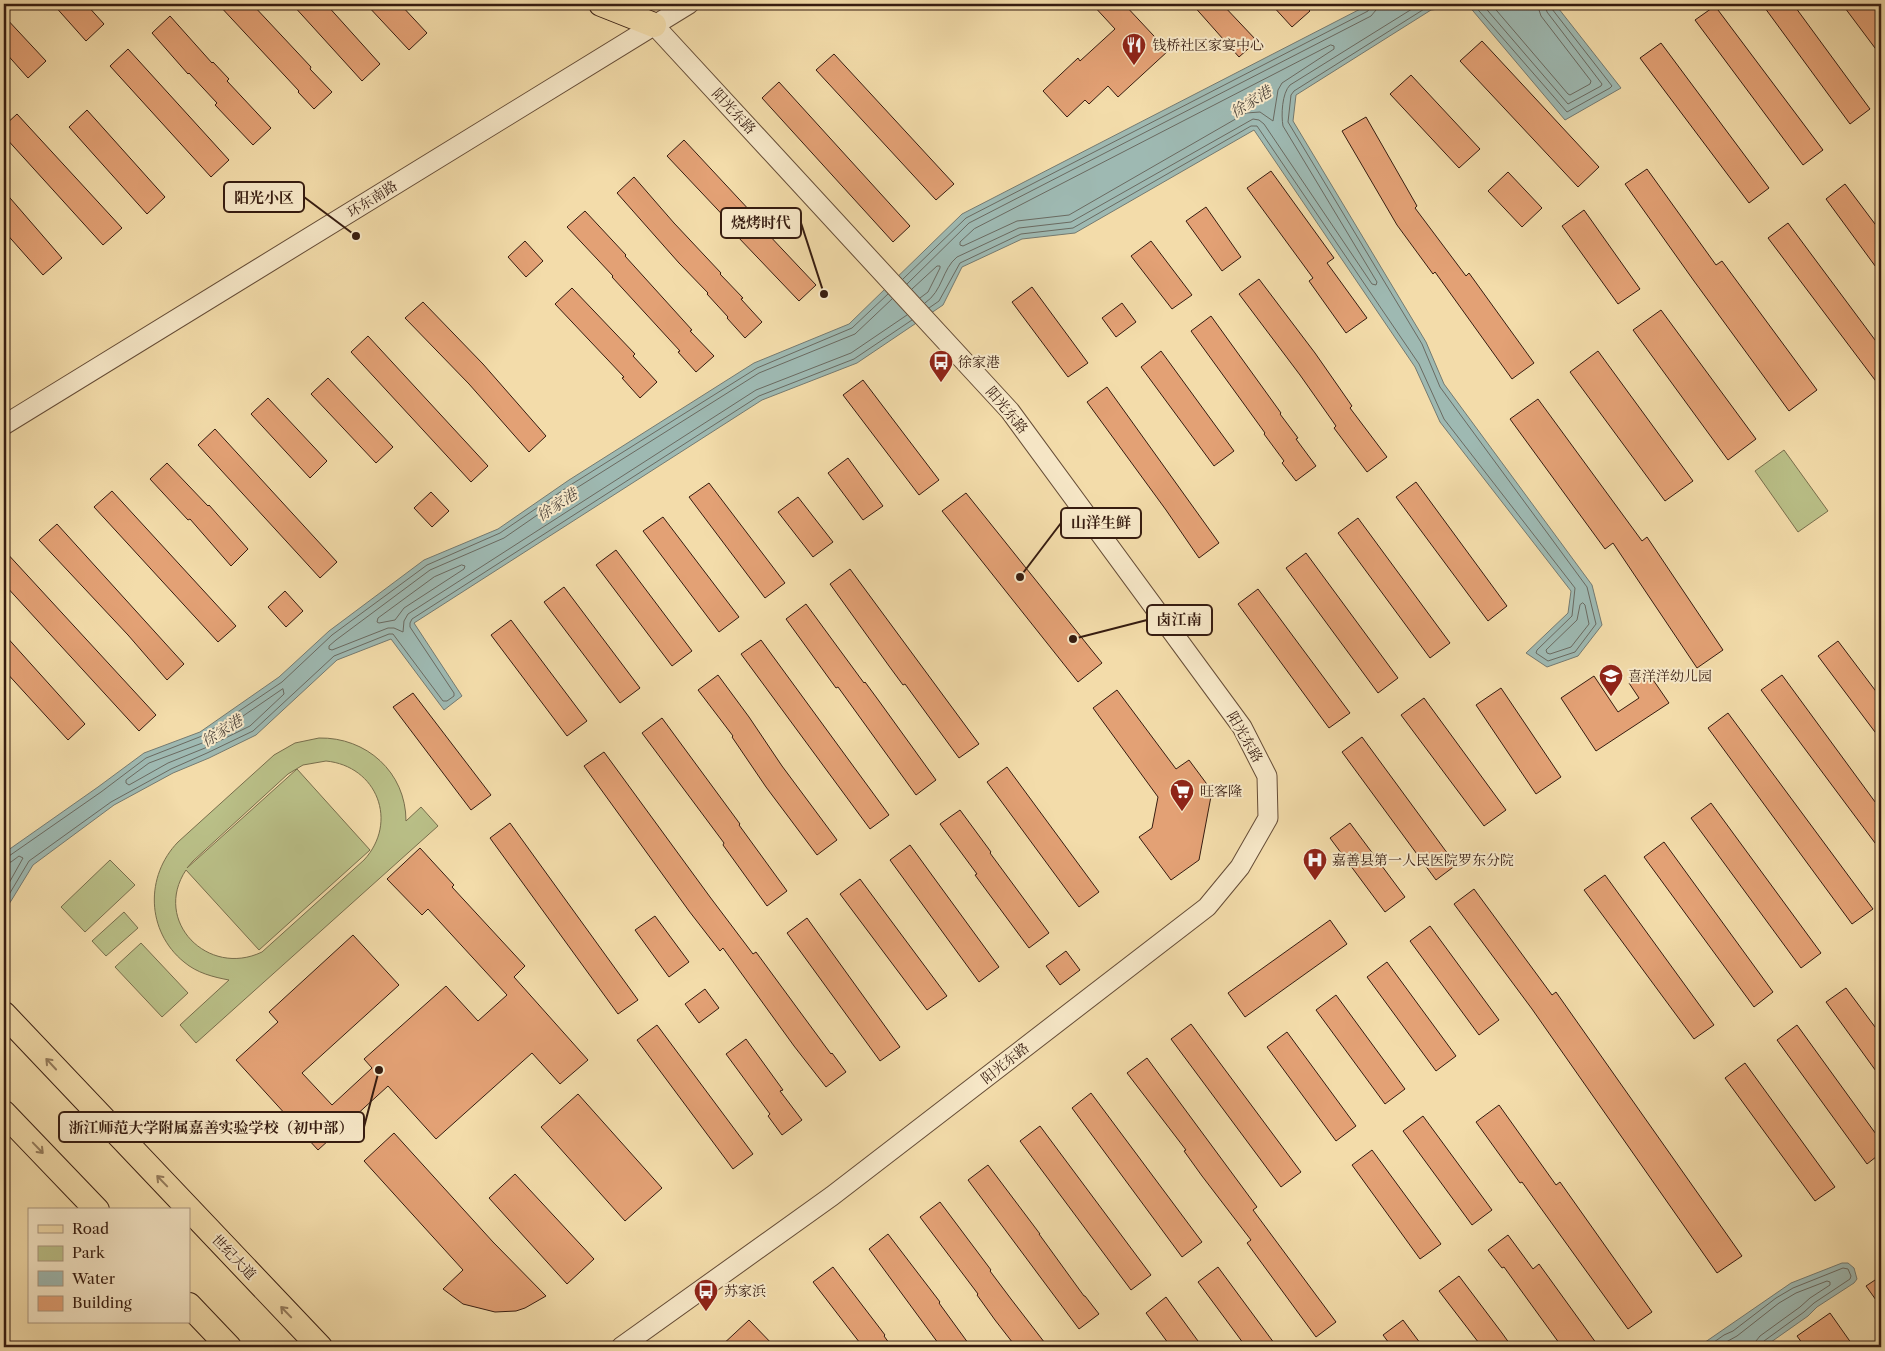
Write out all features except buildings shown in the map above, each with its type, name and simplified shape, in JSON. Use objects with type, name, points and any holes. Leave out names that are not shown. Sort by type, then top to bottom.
[{"type":"main road","name":"阳光东路","points":[[601,4],[654,25]]},
{"type":"main road","name":"阳光东路","points":[[638,4],[654,25]]},
{"type":"main road","name":"世纪大道","points":[[4,1014],[188,1208]]},
{"type":"main road","points":[[4,1113],[95,1208]]},
{"type":"main road","name":"世纪大道","points":[[190,1210],[320,1347]]},
{"type":"main road","points":[[190,1306],[205,1347]]},
{"type":"main road","points":[[190,1306],[229,1347]]},
{"type":"street","name":"环东南路","points":[[4,425],[689,4]]},
{"type":"street","name":"阳光东路","points":[[621,1347],[832,1196],[1207,907],[1240,867],[1268,818],[1267,776],[1242,726],[1010,411],[654,25]]},
{"type":"green space","points":[[1784,450],[1828,511],[1798,532],[1755,471]]},
{"type":"green space","points":[[319,738],[336,739],[367,751],[391,773],[399,787],[404,803],[406,821],[421,807],[438,826],[196,1043],[180,1025],[229,980],[211,976],[194,969],[171,949],[162,935],[154,903],[155,887],[160,871],[167,856],[178,842],[274,755],[295,743]],"holes":[[[326,761],[344,765],[358,773],[370,785],[377,798],[381,813],[380,829],[375,845],[364,860],[262,952],[242,958],[223,957],[205,951],[191,940],[181,925],[176,908],[177,889],[186,870],[259,950],[370,850],[297,769],[187,868],[288,774],[303,765]]]},
{"type":"green space","points":[[110,860],[135,885],[85,932],[61,907]]},
{"type":"green space","points":[[124,912],[138,928],[106,956],[92,941]]},
{"type":"green space","points":[[141,943],[188,993],[162,1017],[115,967]]},
{"type":"water","points":[[1370,4],[1555,4],[1621,88],[1565,120],[1468,5],[1431,10],[1296,95],[1293,121],[1426,342],[1444,384],[1592,585],[1602,625],[1578,656],[1547,667],[1526,653],[1568,613],[1571,591],[1440,422],[1415,367],[1254,130],[1075,233],[1022,239],[962,267],[943,305],[857,363],[762,400],[414,623],[462,696],[444,710],[391,639],[337,660],[256,735],[173,773],[114,805],[33,865],[4,911],[4,853],[144,753],[200,732],[279,677],[329,631],[424,560],[498,529],[569,480],[754,363],[849,324],[962,214]]},
{"type":"water","points":[[1842,1263],[1848,1263],[1854,1268],[1857,1279],[1854,1283],[1817,1307],[1808,1316],[1764,1347],[1698,1347],[1791,1283]]},
{"type":"place","name":"钱桥社区家宴中心","points":[[1134,66]]},
{"type":"place","name":"阳光小区","points":[[356,236]]},
{"type":"place","name":"烧烤时代","points":[[824,294]]},
{"type":"place","name":"徐家港","points":[[941,383]]},
{"type":"place","name":"山洋生鲜","points":[[1020,577]]},
{"type":"place","name":"卤江南","points":[[1073,639]]},
{"type":"place","name":"喜洋洋幼儿园","points":[[1611,697]]},
{"type":"place","name":"旺客隆","points":[[1182,812]]},
{"type":"place","name":"嘉善县第一人民医院罗东分院","points":[[1315,881]]},
{"type":"place","name":"浙江师范大学附属嘉善实验学校（初中部）","points":[[379,1070]]},
{"type":"place","name":"苏家浜","points":[[706,1312]]}]
